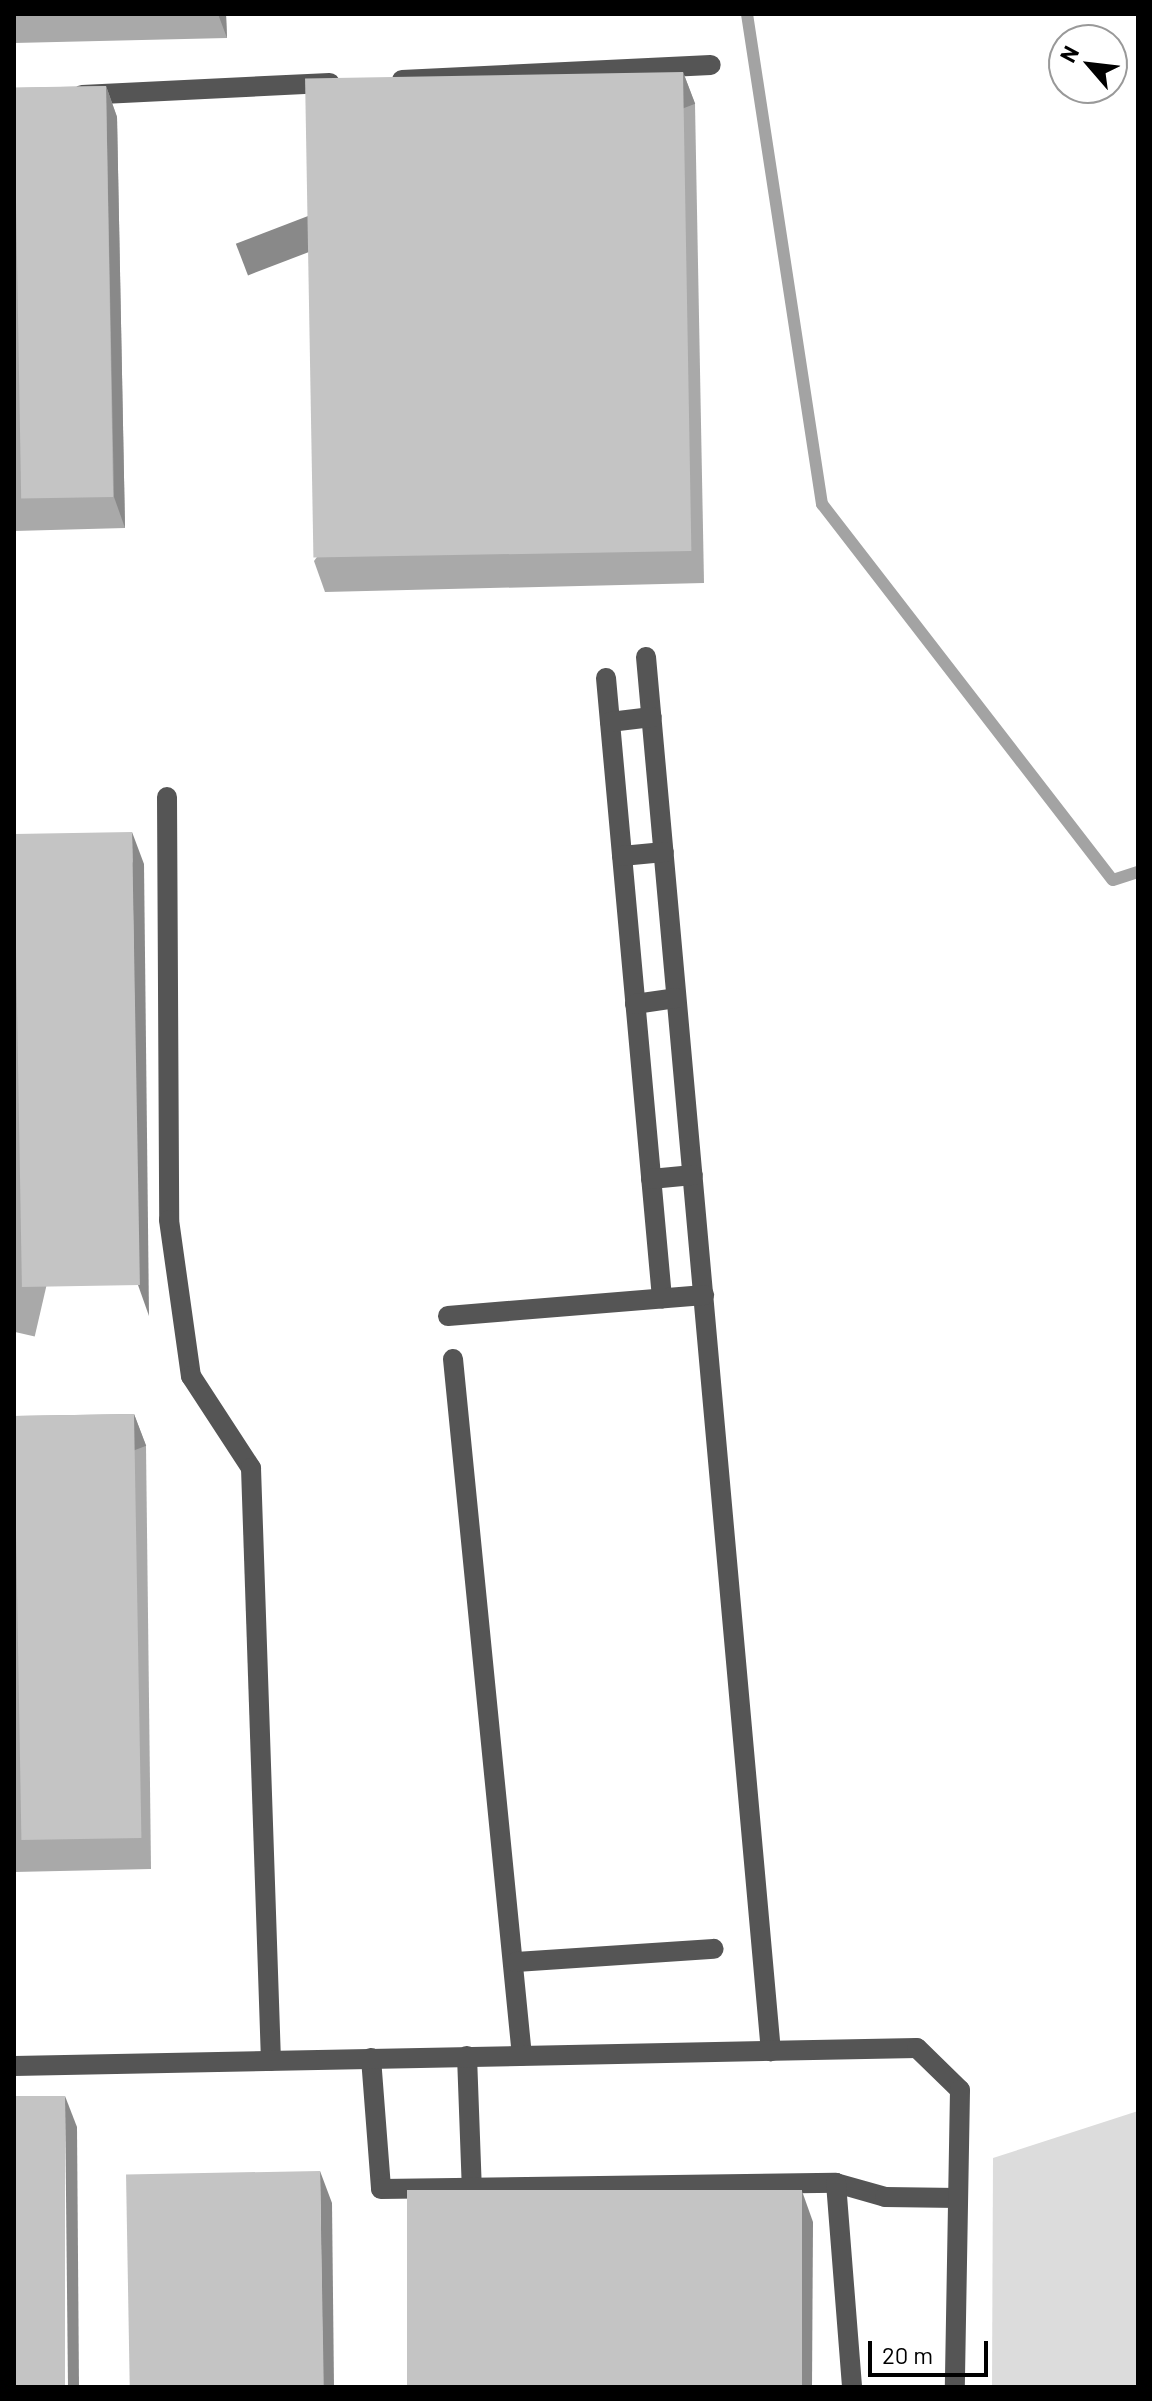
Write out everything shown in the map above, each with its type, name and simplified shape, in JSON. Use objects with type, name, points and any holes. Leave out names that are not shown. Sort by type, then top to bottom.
[{"type":"street","points":[[378,81],[711,65]]},
{"type":"street","points":[[62,96],[347,82]]},
{"type":"street","points":[[646,657],[771,2051]]},
{"type":"street","points":[[606,678],[662,1298]]},
{"type":"street","points":[[610,722],[652,717]]},
{"type":"street","points":[[167,797],[169,1220],[191,1376],[251,1468],[271,2061]]},
{"type":"street","points":[[622,856],[664,852]]},
{"type":"street","points":[[635,1004],[676,998]]},
{"type":"street","points":[[651,1179],[693,1175]]},
{"type":"street","points":[[448,1316],[704,1295]]},
{"type":"street","points":[[453,1359],[516,1962],[522,2056]]},
{"type":"street","points":[[516,1962],[714,1949]]},
{"type":"street","points":[[14,2066],[917,2048],[960,2090],[955,2387]]},
{"type":"street","points":[[467,2056],[472,2190]]},
{"type":"street","points":[[371,2058],[381,2189],[836,2183],[885,2197],[958,2198]]},
{"type":"street","points":[[836,2183],[852,2387]]},
{"type":"shaded area","points":[[1138,2111],[1138,2387],[992,2387],[993,2158]]},
{"type":"building","points":[[683,72],[691,551],[313,558],[305,79]]},
{"type":"building","points":[[106,86],[113,497],[21,499],[14,88]]},
{"type":"building","points":[[132,832],[140,1285],[22,1287],[14,834]]},
{"type":"building","points":[[134,1414],[141,1838],[21,1840],[14,1416]]},
{"type":"building","points":[[14,2096],[65,2096],[65,2387],[14,2387]]},
{"type":"building","points":[[320,2171],[324,2387],[130,2387],[126,2174]]},
{"type":"building","points":[[407,2190],[802,2190],[802,2387],[407,2387]]},
{"type":"waterway","points":[[747,14],[822,504],[1113,880],[1138,872]]}]
